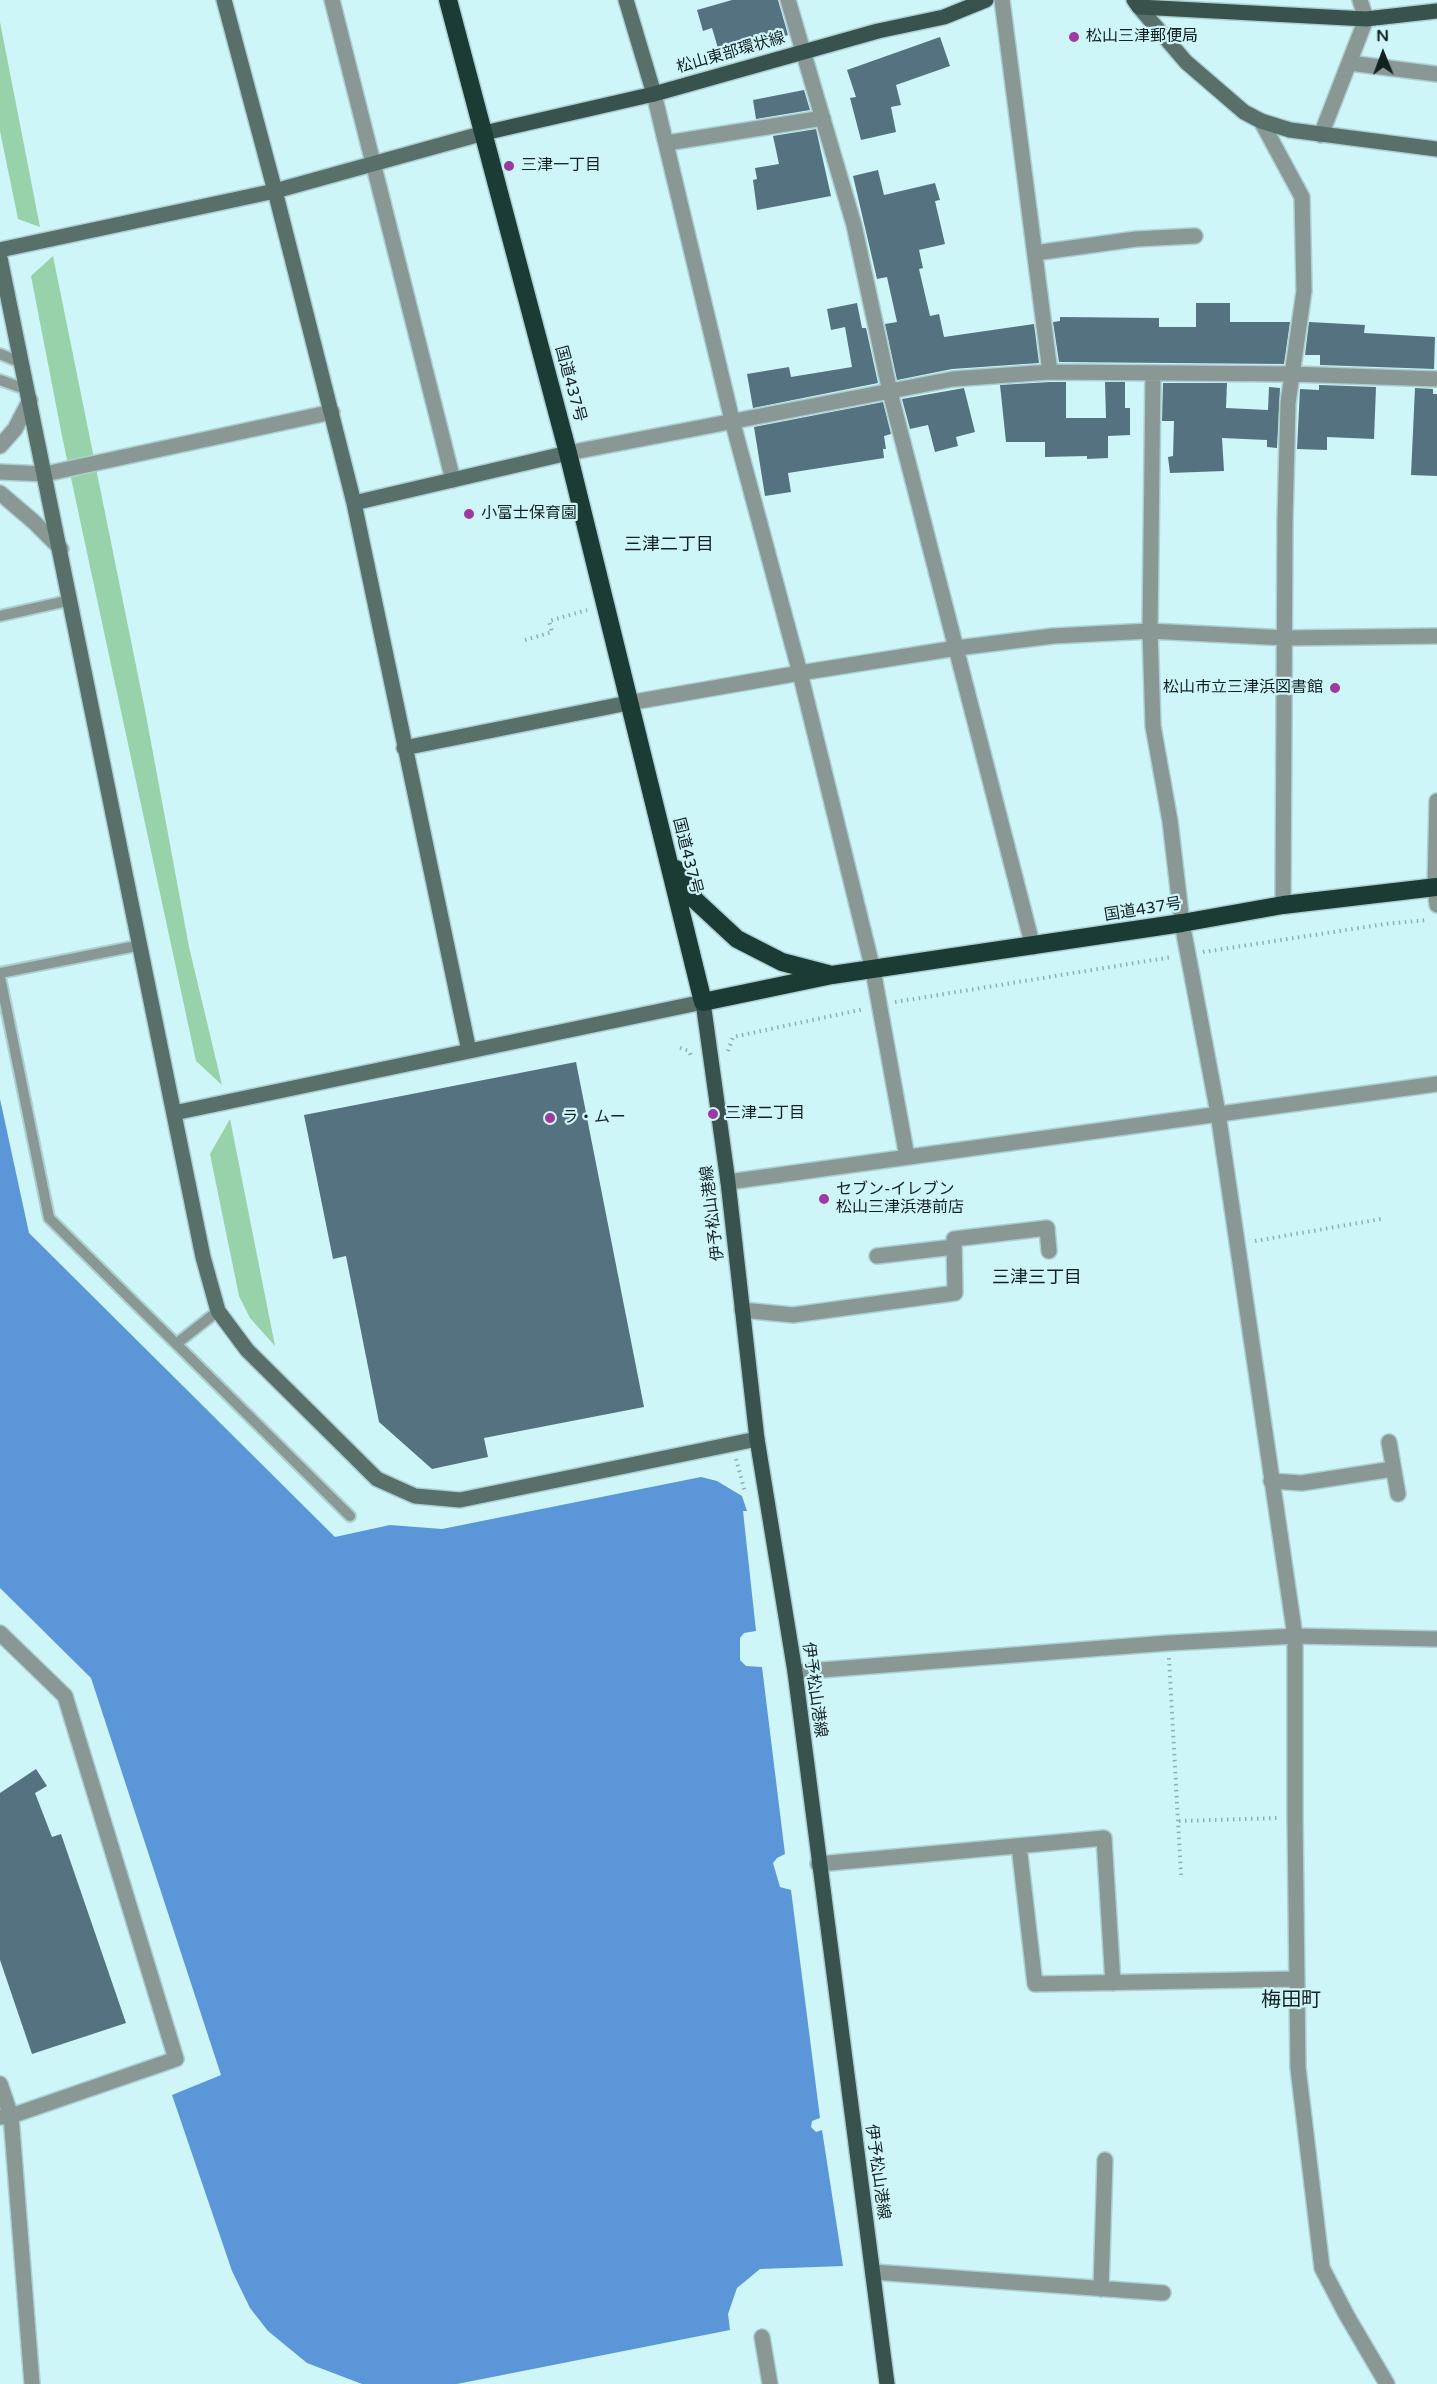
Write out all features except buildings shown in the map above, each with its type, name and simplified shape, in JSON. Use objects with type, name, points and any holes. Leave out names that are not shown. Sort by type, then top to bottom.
[{"type":"highway","name":"国道437号","points":[[448,0],[568,453],[703,1002],[832,975],[1033,947],[1283,905],[1436,893]]},
{"type":"highway","points":[[668,855],[695,900],[737,939],[782,962],[832,975]]},
{"type":"main road","name":"松山東部環状線","points":[[484,133],[654,94],[878,31],[944,17],[986,0]]},
{"type":"main road","points":[[1137,3],[1366,19],[1437,11]]},
{"type":"main road","name":"伊予松山港線","points":[[703,1002],[728,1182],[757,1439],[795,1672],[887,2384]]},
{"type":"street","points":[[224,0],[354,504],[469,1051]]},
{"type":"street","points":[[332,0],[453,480]]},
{"type":"street","points":[[626,0],[667,144],[732,420],[800,673],[873,970],[907,1157]]},
{"type":"street","points":[[788,0],[855,225],[891,392],[1033,947]]},
{"type":"street","points":[[1002,0],[1050,372]]},
{"type":"street","points":[[1321,135],[1366,19],[1360,0]]},
{"type":"street","points":[[1137,3],[1186,62],[1244,112],[1261,121],[1290,130],[1321,135],[1437,149]]},
{"type":"street","points":[[1349,63],[1437,74]]},
{"type":"street","points":[[667,144],[823,118]]},
{"type":"street","points":[[1261,121],[1302,197],[1304,291],[1292,374],[1284,520],[1286,638],[1283,905]]},
{"type":"street","points":[[0,250],[275,191],[484,133]]},
{"type":"street","points":[[1035,253],[1137,239],[1195,236]]},
{"type":"street","points":[[0,258],[61,549],[203,1257],[218,1311],[246,1350],[377,1479],[415,1496],[460,1500],[757,1439]]},
{"type":"street","points":[[354,504],[568,453],[953,379],[1050,372],[1292,374],[1437,379]]},
{"type":"street","points":[[1154,374],[1150,632],[1153,726],[1170,821],[1182,923],[1218,1113],[1295,1636],[1298,2068],[1322,2268],[1387,2384]]},
{"type":"street","points":[[0,446],[15,429],[29,395]]},
{"type":"street","points":[[0,472],[45,474],[332,412]]},
{"type":"street","points":[[0,493],[61,549]]},
{"type":"street","points":[[404,748],[628,703],[800,673],[957,648],[1053,636],[1150,632],[1286,638],[1437,636]]},
{"type":"street","points":[[1436,893],[1437,801]]},
{"type":"street","points":[[174,1113],[703,1002]]},
{"type":"street","points":[[728,1182],[1437,1084]]},
{"type":"street","points":[[742,1310],[793,1315],[955,1293],[954,1239],[1047,1228],[1049,1251]]},
{"type":"street","points":[[877,1256],[954,1247]]},
{"type":"street","points":[[1389,1442],[1398,1494]]},
{"type":"street","points":[[1271,1481],[1302,1483],[1394,1469]]},
{"type":"street","points":[[0,1633],[65,1696],[176,2059],[5,2117]]},
{"type":"street","points":[[795,1672],[1131,1647],[1168,1642],[1295,1636],[1437,1639]]},
{"type":"street","points":[[818,1864],[1104,1838],[1113,1983]]},
{"type":"street","points":[[1019,1846],[1035,1984],[1297,1979]]},
{"type":"street","points":[[0,2084],[32,2384]]},
{"type":"street","points":[[1101,2289],[1105,2160]]},
{"type":"street","points":[[873,2272],[1162,2293]]},
{"type":"street","points":[[762,2337],[770,2384]]},
{"type":"lane","points":[[0,354],[22,363]]},
{"type":"lane","points":[[0,380],[29,395]]},
{"type":"lane","points":[[0,616],[71,600]]},
{"type":"lane","points":[[141,945],[0,975],[49,1218],[351,1516]]},
{"type":"lane","points":[[176,1344],[218,1311]]},
{"type":"path","points":[[525,639],[552,632],[549,621],[605,605]]},
{"type":"path","points":[[1192,954],[1385,924],[1437,919]]},
{"type":"path","points":[[888,1004],[1181,956]]},
{"type":"path","points":[[726,1057],[733,1037],[866,1009]]},
{"type":"path","points":[[1236,1245],[1381,1219]]},
{"type":"path","points":[[1168,1642],[1181,1875]]},
{"type":"path","points":[[1179,1821],[1295,1818]]},
{"type":"green space","points":[[0,22],[40,227],[18,219],[0,131]]},
{"type":"green space","points":[[53,256],[145,710],[189,947],[222,1085],[196,1061],[62,436],[31,276]]},
{"type":"green space","points":[[230,1119],[275,1346],[250,1318],[239,1296],[210,1154]]},
{"type":"water","points":[[0,1099],[29,1233],[335,1537],[390,1525],[442,1529],[701,1477],[717,1481],[742,1496],[747,1511],[743,1511],[756,1631],[744,1633],[740,1638],[740,1660],[746,1666],[762,1667],[785,1854],[773,1863],[780,1887],[791,1890],[820,2118],[812,2121],[811,2127],[816,2132],[822,2130],[843,2266],[760,2269],[737,2288],[728,2314],[730,2330],[457,2384],[362,2384],[307,2363],[268,2331],[250,2308],[232,2271],[172,2095],[221,2075],[91,1678],[0,1588]]},
{"type":"place","name":"松山三津郵便局","points":[[1074,37]]},
{"type":"place","name":"三津一丁目","points":[[509,166]]},
{"type":"place","name":"小富士保育園","points":[[469,514]]},
{"type":"place","name":"松山市立三津浜図書館","points":[[1335,688]]},
{"type":"place","name":"三津二丁目","points":[[713,1114]]},
{"type":"place","name":"ラ・ムー","points":[[550,1118]]},
{"type":"place","name":"セブン-イレブン 松山三津浜港前店","points":[[824,1199]]},
{"type":"district","name":"三津二丁目","points":[[669,545]]},
{"type":"district","name":"三津三丁目","points":[[1037,1278]]},
{"type":"district","name":"梅田町","points":[[1291,2001]]}]
